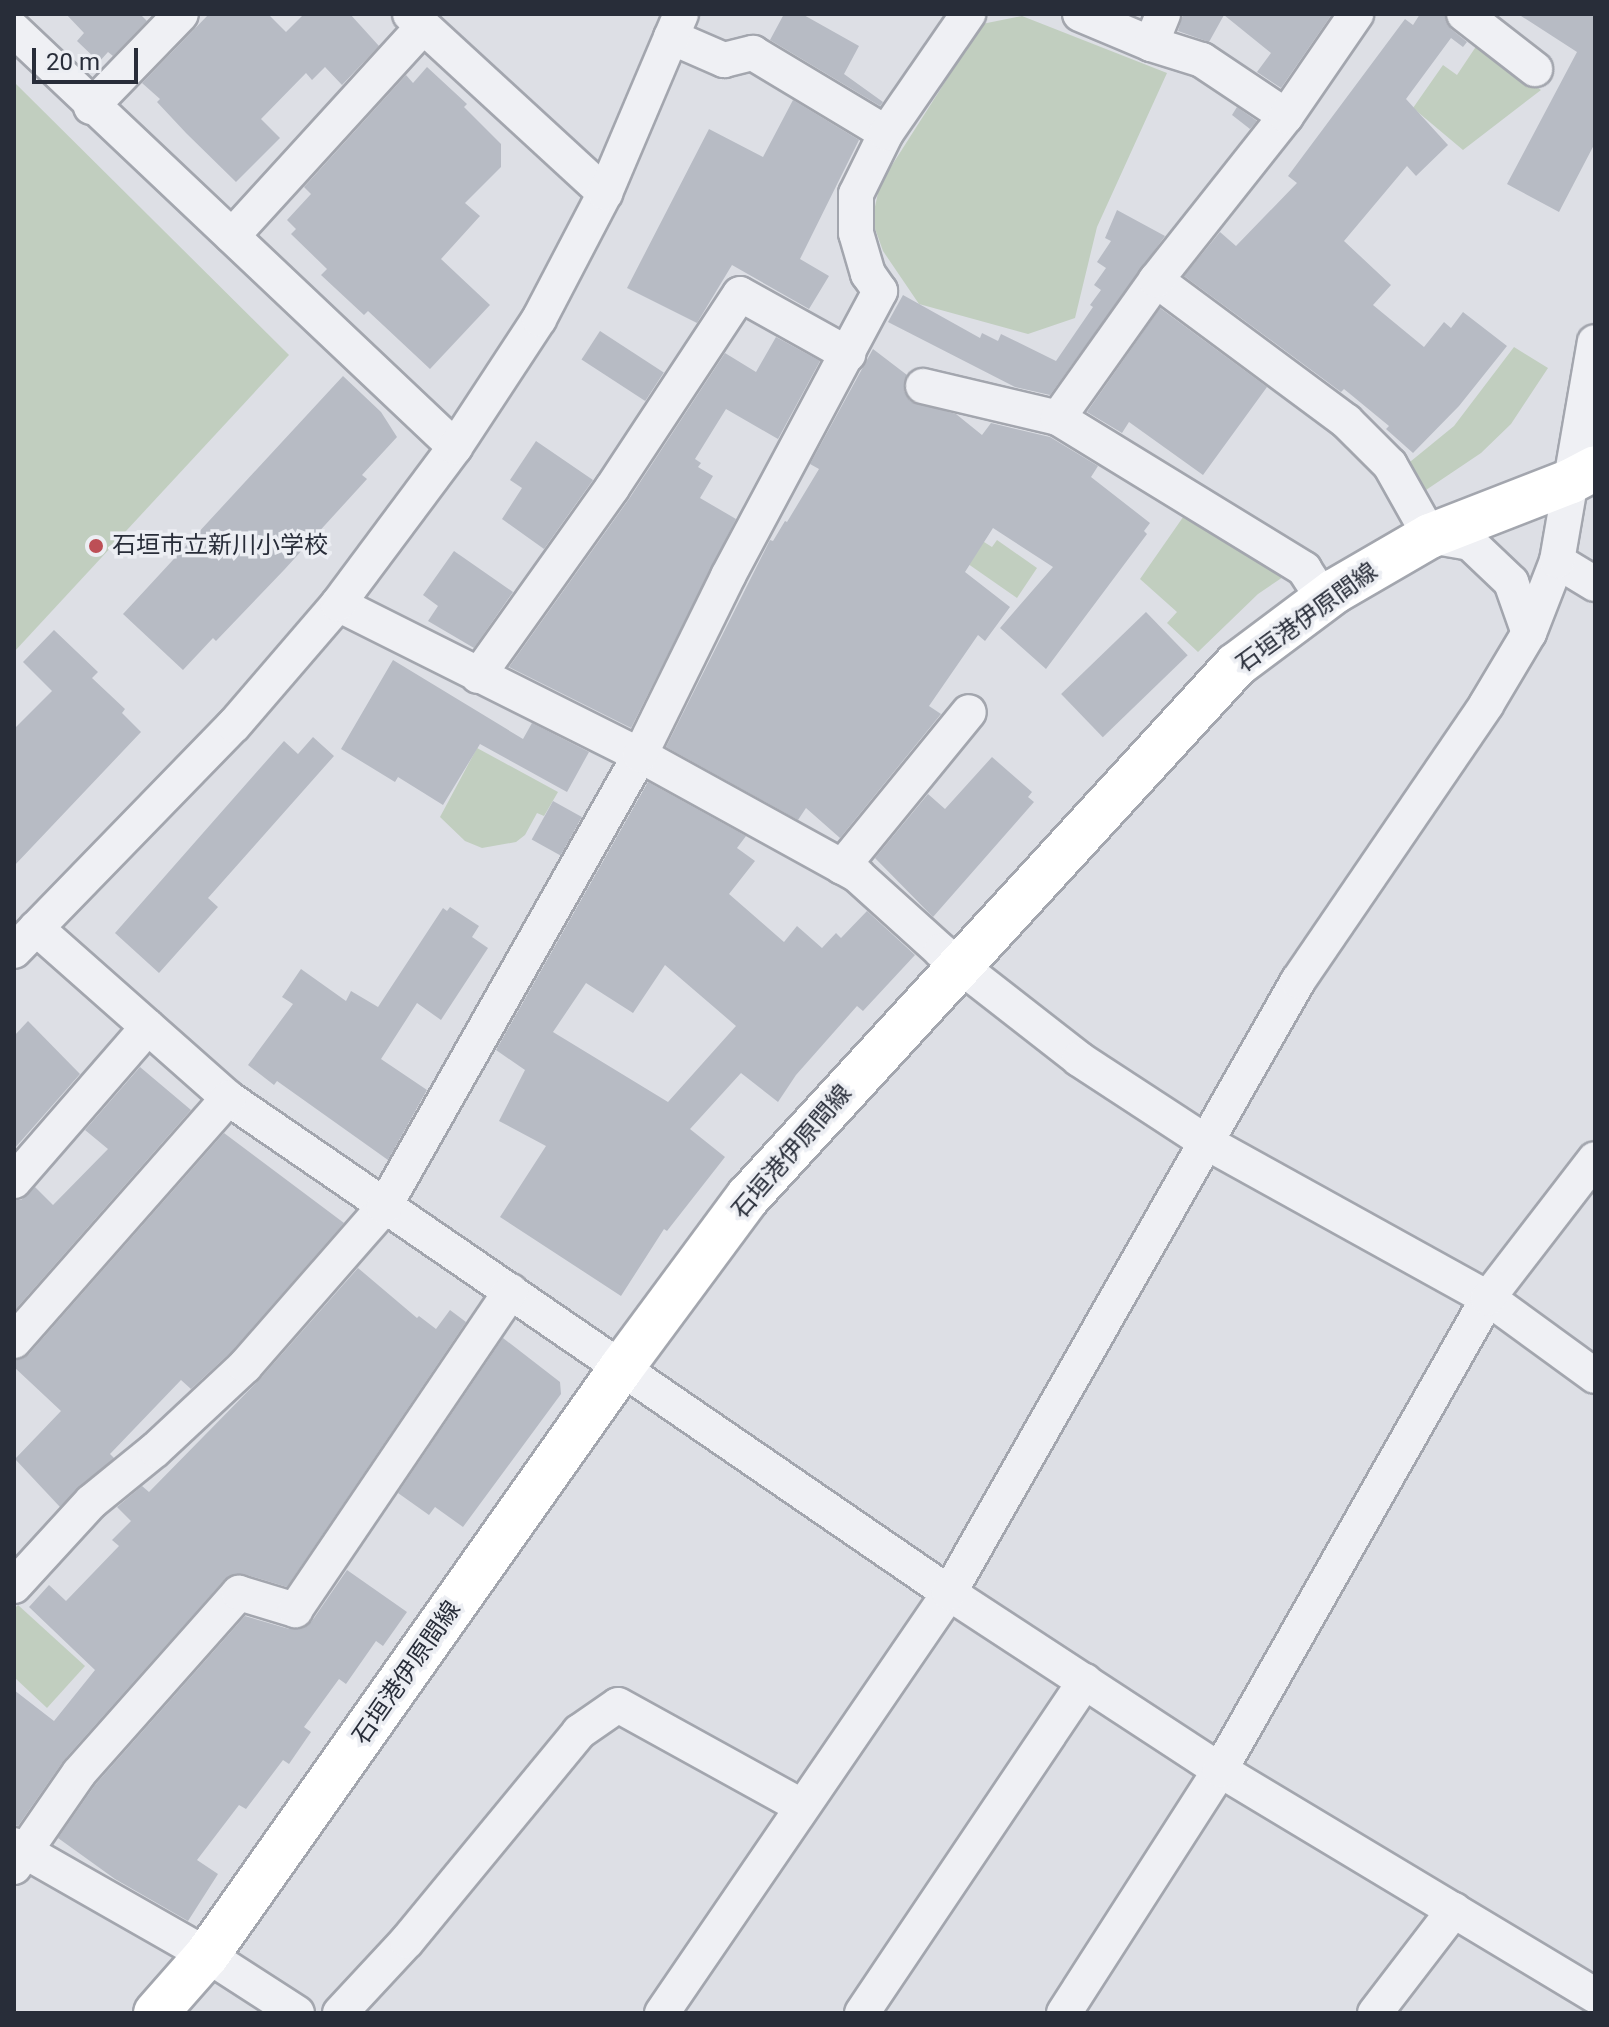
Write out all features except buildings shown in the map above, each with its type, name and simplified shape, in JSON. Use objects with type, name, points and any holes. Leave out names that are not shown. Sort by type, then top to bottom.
[{"type":"main road","name":"石垣港伊原間線","points":[[156,2013],[207,1955],[622,1367],[748,1197],[1236,665],[1324,600],[1430,536],[1583,474]]},
{"type":"street","points":[[91,107],[181,14]]},
{"type":"street","points":[[14,1586],[91,1502],[155,1450],[245,1366],[384,1207],[640,755],[728,576],[880,291],[868,274],[856,233],[856,194],[886,133],[968,14]]},
{"type":"street","points":[[1080,14],[1157,29],[1286,116]]},
{"type":"street","points":[[1058,418],[1156,280],[1286,116],[1356,14]]},
{"type":"street","points":[[1464,14],[1535,69]]},
{"type":"street","points":[[232,236],[416,21],[605,193]]},
{"type":"street","points":[[886,133],[753,53],[724,60],[676,26],[605,193],[539,319],[455,447],[338,604],[234,725],[25,940],[148,1027],[228,1098],[949,1593],[1220,1770],[1595,1995]]},
{"type":"street","points":[[14,30],[91,107],[455,447]]},
{"type":"street","points":[[1156,280],[1346,421],[1390,465],[1430,536],[1470,543],[1511,582],[1529,633]]},
{"type":"street","points":[[478,676],[612,488],[740,294],[848,354]]},
{"type":"street","points":[[662,2013],[949,1593],[1298,981],[1486,705],[1529,633],[1557,561],[1583,474],[1595,342]]},
{"type":"street","points":[[923,386],[1058,418],[1304,569],[1324,600]]},
{"type":"street","points":[[1557,561],[1595,584]]},
{"type":"street","points":[[338,604],[640,755],[857,875],[961,965],[1079,1059],[1206,1142],[1488,1298],[1595,1376]]},
{"type":"street","points":[[842,867],[969,712]]},
{"type":"street","points":[[14,1181],[148,1027]]},
{"type":"street","points":[[14,1341],[228,1098]]},
{"type":"street","points":[[1064,2013],[1220,1770],[1488,1298],[1595,1159]]},
{"type":"street","points":[[297,2013],[207,1955],[18,1854],[79,1773],[239,1593],[295,1610],[511,1291]]},
{"type":"street","points":[[862,2013],[1085,1681]]},
{"type":"street","points":[[340,2013],[407,1941],[579,1732],[618,1705],[801,1806]]},
{"type":"street","points":[[1375,2013],[1454,1910]]},
{"type":"green space","points":[[1022,16],[1167,73],[1097,227],[1075,318],[1028,334],[919,304],[883,251],[872,220],[880,184],[982,24]]},
{"type":"green space","points":[[1477,45],[1541,90],[1463,150],[1413,108],[1443,65],[1457,75]]},
{"type":"green space","name":"石垣市立新川小学校","points":[[14,82],[289,355],[14,652]]},
{"type":"green space","points":[[1514,347],[1548,368],[1511,424],[1481,453],[1426,490],[1405,466],[1454,426]]},
{"type":"green space","points":[[1188,510],[1289,573],[1258,594],[1198,652],[1167,623],[1177,612],[1140,579]]},
{"type":"green space","points":[[976,537],[992,547],[997,540],[1037,568],[1017,598],[961,559]]},
{"type":"green space","points":[[477,748],[558,792],[544,816],[537,813],[525,835],[516,842],[482,848],[465,841],[440,817]]},
{"type":"green space","points":[[18,1605],[85,1666],[47,1708],[14,1677],[14,1609]]},
{"type":"place","name":"石垣市立新川小学校","points":[[96,546]]}]
